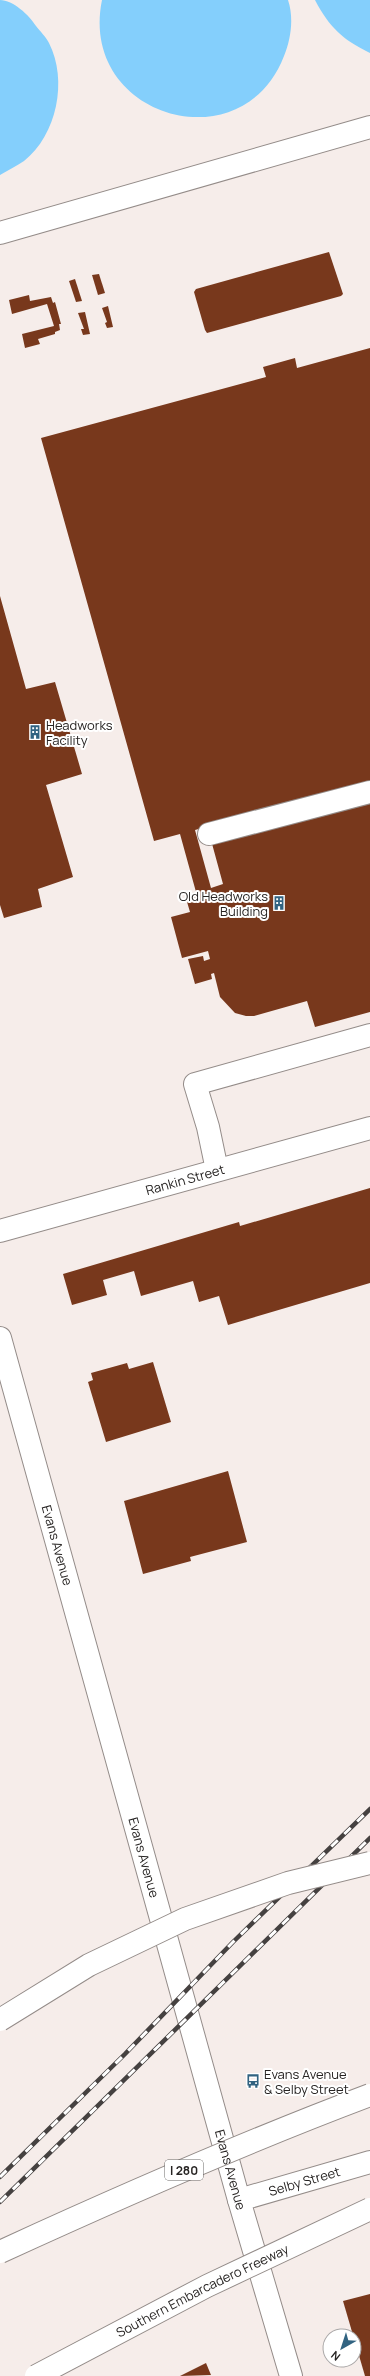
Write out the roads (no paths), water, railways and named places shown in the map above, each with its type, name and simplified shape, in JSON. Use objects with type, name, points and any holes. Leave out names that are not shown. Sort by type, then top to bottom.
[{"type":"main road","points":[[0,233],[368,134]]},
{"type":"main road","points":[[209,834],[370,792]]},
{"type":"main road","points":[[217,1170],[194,1084],[370,1035]]},
{"type":"main road","name":"Rankin Street","points":[[0,1231],[370,1128]]},
{"type":"main road","name":"Evans Avenue","points":[[0,1338],[239,2200],[291,2376]]},
{"type":"main road","points":[[0,2020],[89,1965],[185,1919],[288,1883],[370,1863]]},
{"type":"main road","name":"I 280","points":[[0,2252],[222,2154],[370,2095]]},
{"type":"main road","name":"Selby Street","points":[[239,2200],[370,2162]]},
{"type":"main road","name":"Southern Embarcadero Freeway","points":[[36,2376],[207,2286],[370,2209]]},
{"type":"water","points":[[0,0],[15,5],[20,9],[45,36],[55,58],[58,73],[58,90],[56,106],[44,137],[35,150],[24,161],[0,175]]},
{"type":"water","points":[[102,0],[288,0],[291,14],[290,36],[284,56],[263,90],[234,110],[202,117],[168,113],[138,98],[114,73],[101,40]]},
{"type":"water","points":[[315,0],[370,0],[370,53],[344,38],[331,25]]},
{"type":"railway","points":[[0,2177],[125,2054],[233,1942],[370,1809]]},
{"type":"railway","points":[[0,2202],[370,1838]]},
{"type":"place","name":"Headworks Facility","points":[[35,732]]},
{"type":"place","name":"Old Headworks Building","points":[[279,903]]},
{"type":"place","name":"Evans Avenue & Selby Street","points":[[253,2081]]}]
